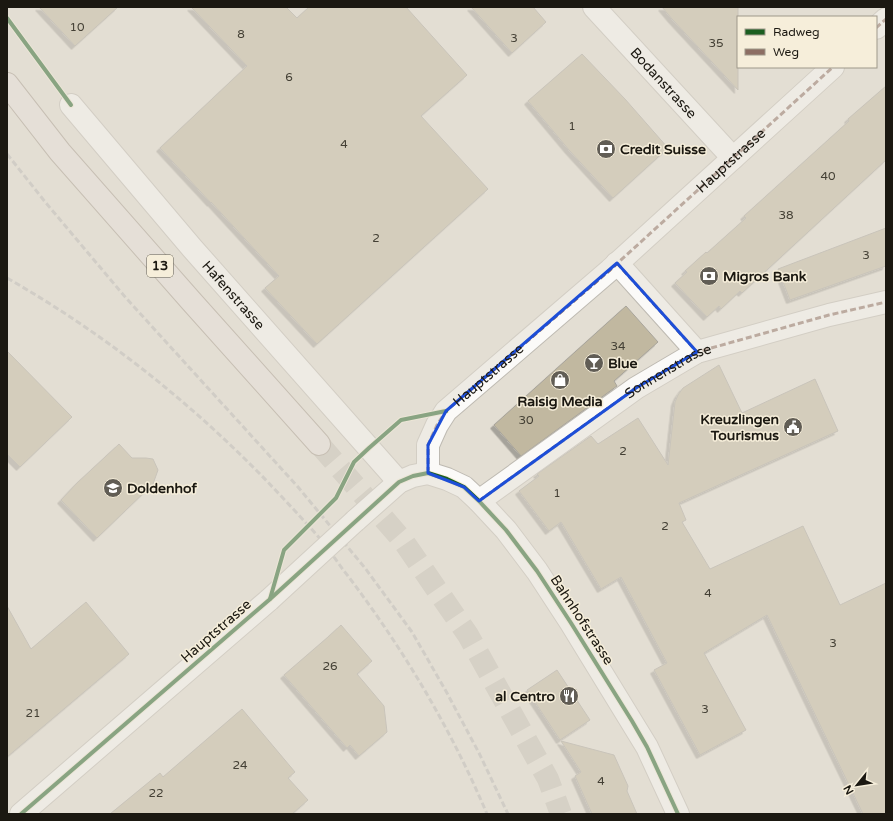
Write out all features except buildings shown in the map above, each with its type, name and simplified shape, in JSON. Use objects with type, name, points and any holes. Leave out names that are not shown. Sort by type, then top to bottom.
[{"type":"main road","name":"13","points":[[7,84],[60,152],[319,444]]},
{"type":"street","name":"Bodanstrasse","points":[[594,7],[734,158]]},
{"type":"street","points":[[877,27],[886,19]]},
{"type":"street","name":"Hauptstrasse","points":[[21,814],[269,600],[400,482],[414,476],[428,473],[428,446],[437,425],[446,411],[617,263],[832,68]]},
{"type":"street","name":"Hafenstrasse","points":[[71,105],[192,248],[400,482]]},
{"type":"street","points":[[617,263],[697,352]]},
{"type":"street","name":"Sonnenstrasse","points":[[479,501],[636,388],[697,352],[834,314],[886,302]]},
{"type":"street","name":"Bahnhofstrasse","points":[[428,473],[447,479],[464,487],[506,530],[537,571],[571,623],[647,747],[678,814]]},
{"type":"highlighted area","points":[[617,263],[697,352],[636,388],[479,501],[464,487],[428,473],[428,445],[446,411]]},
{"type":"tunnel","points":[[319,444],[404,542],[468,635],[548,779],[561,814]]},
{"type":"railway","points":[[7,154],[126,298],[298,487],[365,568],[412,632],[479,753],[508,814]]},
{"type":"railway","points":[[7,278],[77,321],[110,344],[173,394],[233,447],[262,476],[325,545],[369,604],[407,661],[458,751],[487,814]]},
{"type":"marked path","points":[[877,27],[886,19]]},
{"type":"marked path","points":[[428,473],[428,445],[437,425],[446,411],[610,270],[832,68]]},
{"type":"marked path","points":[[617,263],[697,352]]},
{"type":"marked path","points":[[479,501],[636,388],[697,352],[829,315],[886,302]]},
{"type":"cycle path","points":[[7,18],[71,105]]},
{"type":"cycle path","points":[[270,599],[284,550],[336,498],[354,462],[401,420],[446,411]]},
{"type":"cycle path","points":[[21,814],[269,600],[399,482],[413,476],[428,473],[447,479],[464,487],[506,530],[537,571],[632,721],[647,747],[678,814]]},
{"type":"place","name":"Credit Suisse","points":[[606,149]]},
{"type":"place","name":"Migros Bank","points":[[709,276]]},
{"type":"place","name":"Blue","points":[[594,363]]},
{"type":"place","name":"Raisig Media","points":[[560,380]]},
{"type":"place","name":"Kreuzlingen Tourismus","points":[[793,427]]},
{"type":"place","name":"Doldenhof","points":[[113,488]]},
{"type":"place","name":"al Centro","points":[[569,696]]}]
